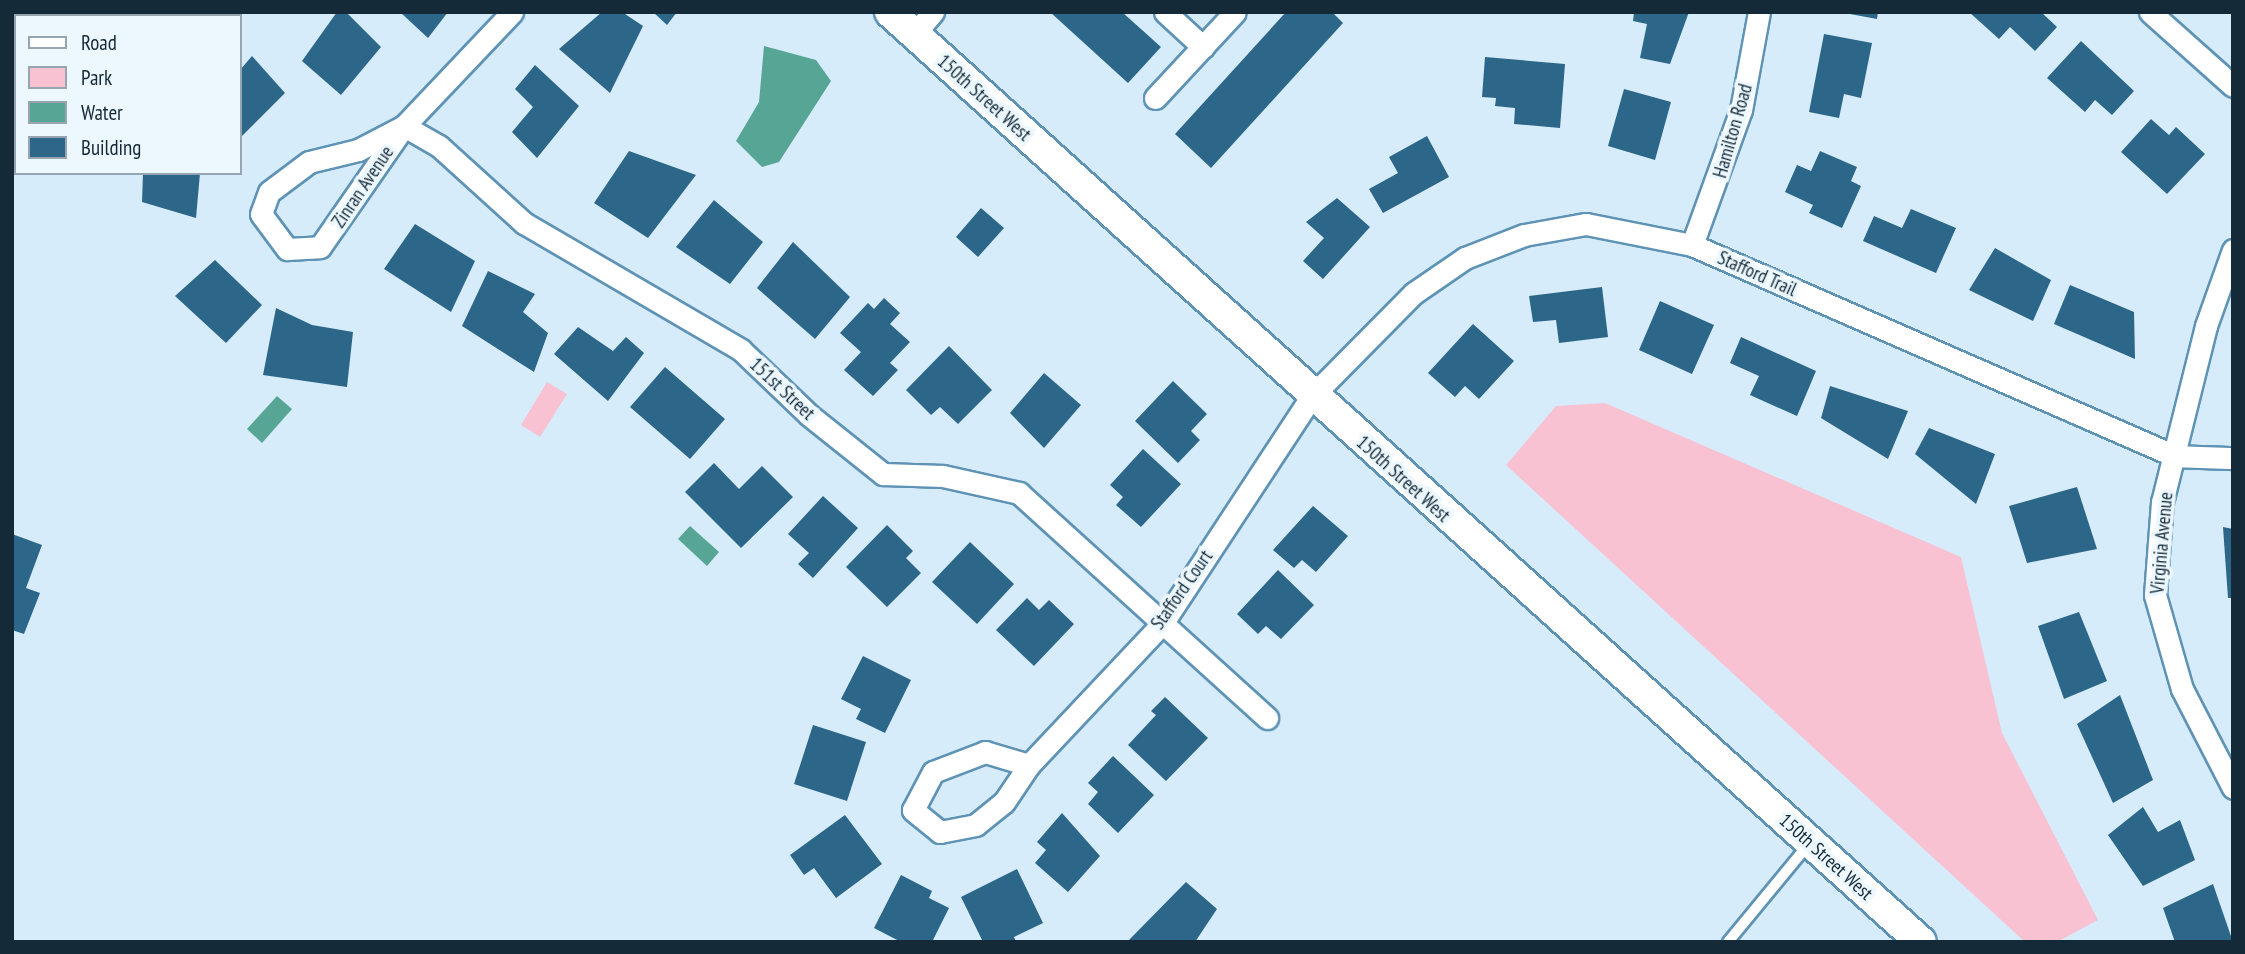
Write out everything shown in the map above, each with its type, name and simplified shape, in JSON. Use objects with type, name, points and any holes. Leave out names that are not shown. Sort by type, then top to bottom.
[{"type":"street","name":"Zinran Avenue","points":[[404,126],[358,150],[309,162],[269,192],[261,214],[287,249],[320,247],[404,126],[512,12]]},
{"type":"street","name":"150th Street West","points":[[890,12],[924,23],[1311,397],[1921,942]]},
{"type":"street","points":[[1165,12],[1203,47]]},
{"type":"street","points":[[1155,98],[1235,12]]},
{"type":"street","name":"Hamilton Road","points":[[1692,245],[1741,110],[1759,12]]},
{"type":"street","points":[[2150,12],[2233,86]]},
{"type":"street","name":"151st Street","points":[[404,126],[439,146],[524,223],[741,350],[809,415],[883,474],[943,476],[1019,493],[1266,718]]},
{"type":"street","name":"Stafford Trail","points":[[1311,397],[1414,293],[1465,258],[1524,235],[1587,224],[1692,245],[2175,456],[2233,458]]},
{"type":"street","name":"Virginia Avenue","points":[[2233,250],[2206,326],[2162,502],[2155,595],[2182,689],[2233,788]]},
{"type":"street","name":"Stafford Court","points":[[1029,765],[985,752],[933,772],[914,810],[940,832],[976,825],[1004,802],[1029,765],[1162,624],[1311,397]]},
{"type":"lane","points":[[1728,942],[1810,843]]},
{"type":"green space","points":[[547,382],[567,394],[540,437],[521,425]]},
{"type":"green space","points":[[1605,403],[1961,557],[2002,733],[2098,920],[2057,942],[2025,942],[1506,465],[1556,406]]},
{"type":"water","points":[[764,46],[816,60],[831,81],[779,162],[762,167],[736,141],[759,102]]},
{"type":"water","points":[[277,396],[292,409],[262,443],[247,429]]},
{"type":"water","points":[[690,526],[719,552],[707,566],[678,539]]},
{"type":"building","points":[[337,12],[346,12],[381,47],[341,95],[302,61]]},
{"type":"building","points":[[400,12],[448,12],[428,38]]},
{"type":"building","points":[[602,12],[622,12],[643,26],[610,93],[559,49]]},
{"type":"building","points":[[653,12],[677,12],[667,25]]},
{"type":"building","points":[[1050,12],[1122,12],[1161,47],[1128,83]]},
{"type":"building","points":[[1286,12],[1332,12],[1343,23],[1211,168],[1175,134]]},
{"type":"building","points":[[1634,12],[1689,12],[1670,64],[1640,58],[1647,24],[1633,21]]},
{"type":"building","points":[[1839,12],[1878,12],[1877,19]]},
{"type":"building","points":[[1969,12],[2041,12],[2057,27],[2035,51],[2010,27],[1999,39]]},
{"type":"building","points":[[1824,34],[1872,43],[1861,98],[1844,94],[1839,118],[1809,112]]},
{"type":"building","points":[[2081,41],[2134,91],[2112,115],[2095,100],[2085,112],[2047,78]]},
{"type":"building","points":[[252,56],[285,93],[242,136],[242,68]]},
{"type":"building","points":[[1485,57],[1565,64],[1560,128],[1514,124],[1515,108],[1495,106],[1496,98],[1482,97]]},
{"type":"building","points":[[535,65],[579,106],[537,158],[512,132],[533,107],[515,89]]},
{"type":"building","points":[[1624,89],[1671,102],[1655,160],[1608,146]]},
{"type":"building","points":[[2151,119],[2169,135],[2176,127],[2205,154],[2167,194],[2121,152]]},
{"type":"building","points":[[1427,136],[1449,177],[1383,213],[1369,189],[1398,173],[1389,157]]},
{"type":"building","points":[[629,151],[696,175],[648,238],[594,203]]},
{"type":"building","points":[[1820,151],[1857,167],[1851,181],[1861,186],[1842,228],[1809,213],[1813,205],[1785,192],[1797,165],[1811,171]]},
{"type":"building","points":[[143,175],[200,175],[196,218],[142,202]]},
{"type":"building","points":[[1337,198],[1370,227],[1323,279],[1303,261],[1324,238],[1306,222]]},
{"type":"building","points":[[714,200],[763,242],[730,284],[676,247]]},
{"type":"building","points":[[981,208],[1004,228],[978,257],[956,237]]},
{"type":"building","points":[[1911,209],[1956,228],[1936,273],[1863,241],[1874,216],[1902,228]]},
{"type":"building","points":[[415,224],[475,261],[451,312],[384,269]]},
{"type":"building","points":[[793,242],[850,297],[815,339],[757,288]]},
{"type":"building","points":[[1995,248],[2051,280],[2033,321],[1969,290]]},
{"type":"building","points":[[215,260],[262,305],[226,343],[175,296]]},
{"type":"building","points":[[488,271],[535,294],[523,312],[548,333],[534,372],[462,326]]},
{"type":"building","points":[[2070,285],[2134,312],[2135,359],[2054,324]]},
{"type":"building","points":[[1602,287],[1608,337],[1559,343],[1556,320],[1533,322],[1529,296]]},
{"type":"building","points":[[884,298],[900,313],[890,324],[910,342],[890,363],[898,370],[873,396],[844,370],[861,352],[840,333],[868,303],[874,309]]},
{"type":"building","points":[[1660,301],[1714,325],[1692,374],[1639,350]]},
{"type":"building","points":[[276,308],[312,325],[353,332],[347,387],[263,375]]},
{"type":"building","points":[[1473,324],[1514,361],[1479,399],[1465,386],[1455,397],[1428,373]]},
{"type":"building","points":[[578,327],[613,351],[626,337],[644,353],[608,401],[554,354]]},
{"type":"building","points":[[1741,337],[1816,371],[1797,416],[1750,395],[1759,376],[1730,363]]},
{"type":"building","points":[[949,346],[992,390],[958,424],[940,407],[931,415],[906,390]]},
{"type":"building","points":[[665,367],[725,419],[690,459],[630,407]]},
{"type":"building","points":[[1044,373],[1081,405],[1044,448],[1010,413]]},
{"type":"building","points":[[1173,381],[1207,414],[1191,431],[1200,440],[1178,463],[1135,421]]},
{"type":"building","points":[[1830,386],[1908,411],[1888,459],[1821,418]]},
{"type":"building","points":[[1929,428],[1995,454],[1976,504],[1915,454]]},
{"type":"building","points":[[1143,449],[1181,484],[1141,527],[1116,505],[1123,497],[1110,485]]},
{"type":"building","points":[[714,463],[739,489],[762,466],[793,497],[741,548],[685,492]]},
{"type":"building","points":[[2077,487],[2097,549],[2027,563],[2009,506]]},
{"type":"building","points":[[823,496],[858,528],[813,578],[798,564],[809,553],[788,534]]},
{"type":"building","points":[[1313,506],[1348,536],[1316,572],[1302,560],[1294,568],[1273,550]]},
{"type":"building","points":[[887,525],[913,551],[906,558],[921,573],[887,607],[846,567]]},
{"type":"building","points":[[2223,527],[2233,529],[2233,598],[2228,598]]},
{"type":"building","points":[[12,534],[42,545],[26,588],[40,593],[24,634],[12,630]]},
{"type":"building","points":[[970,542],[1014,584],[977,624],[932,582]]},
{"type":"building","points":[[1278,570],[1314,605],[1281,639],[1266,626],[1258,634],[1237,614]]},
{"type":"building","points":[[1027,598],[1039,610],[1049,600],[1074,624],[1034,666],[996,630]]},
{"type":"building","points":[[2079,612],[2107,681],[2064,699],[2038,626]]},
{"type":"building","points":[[863,656],[911,680],[885,733],[856,719],[861,709],[841,699]]},
{"type":"building","points":[[2120,695],[2153,780],[2113,803],[2077,724]]},
{"type":"building","points":[[1165,697],[1208,738],[1166,781],[1128,745],[1156,715],[1151,711]]},
{"type":"building","points":[[813,725],[866,742],[847,801],[794,784]]},
{"type":"building","points":[[1113,756],[1154,795],[1118,833],[1088,804],[1098,792],[1088,783]]},
{"type":"building","points":[[2143,807],[2158,832],[2180,820],[2195,860],[2143,886],[2108,835]]},
{"type":"building","points":[[1062,813],[1100,856],[1068,892],[1035,863],[1046,850],[1037,842]]},
{"type":"building","points":[[845,815],[882,864],[836,898],[814,868],[804,875],[790,855]]},
{"type":"building","points":[[1017,869],[1043,923],[1014,937],[1016,942],[983,942],[961,897]]},
{"type":"building","points":[[901,875],[932,891],[929,898],[949,908],[932,942],[901,942],[874,928]]},
{"type":"building","points":[[1186,882],[1217,909],[1195,942],[1127,942]]},
{"type":"building","points":[[2213,884],[2233,942],[2175,942],[2163,908]]}]
